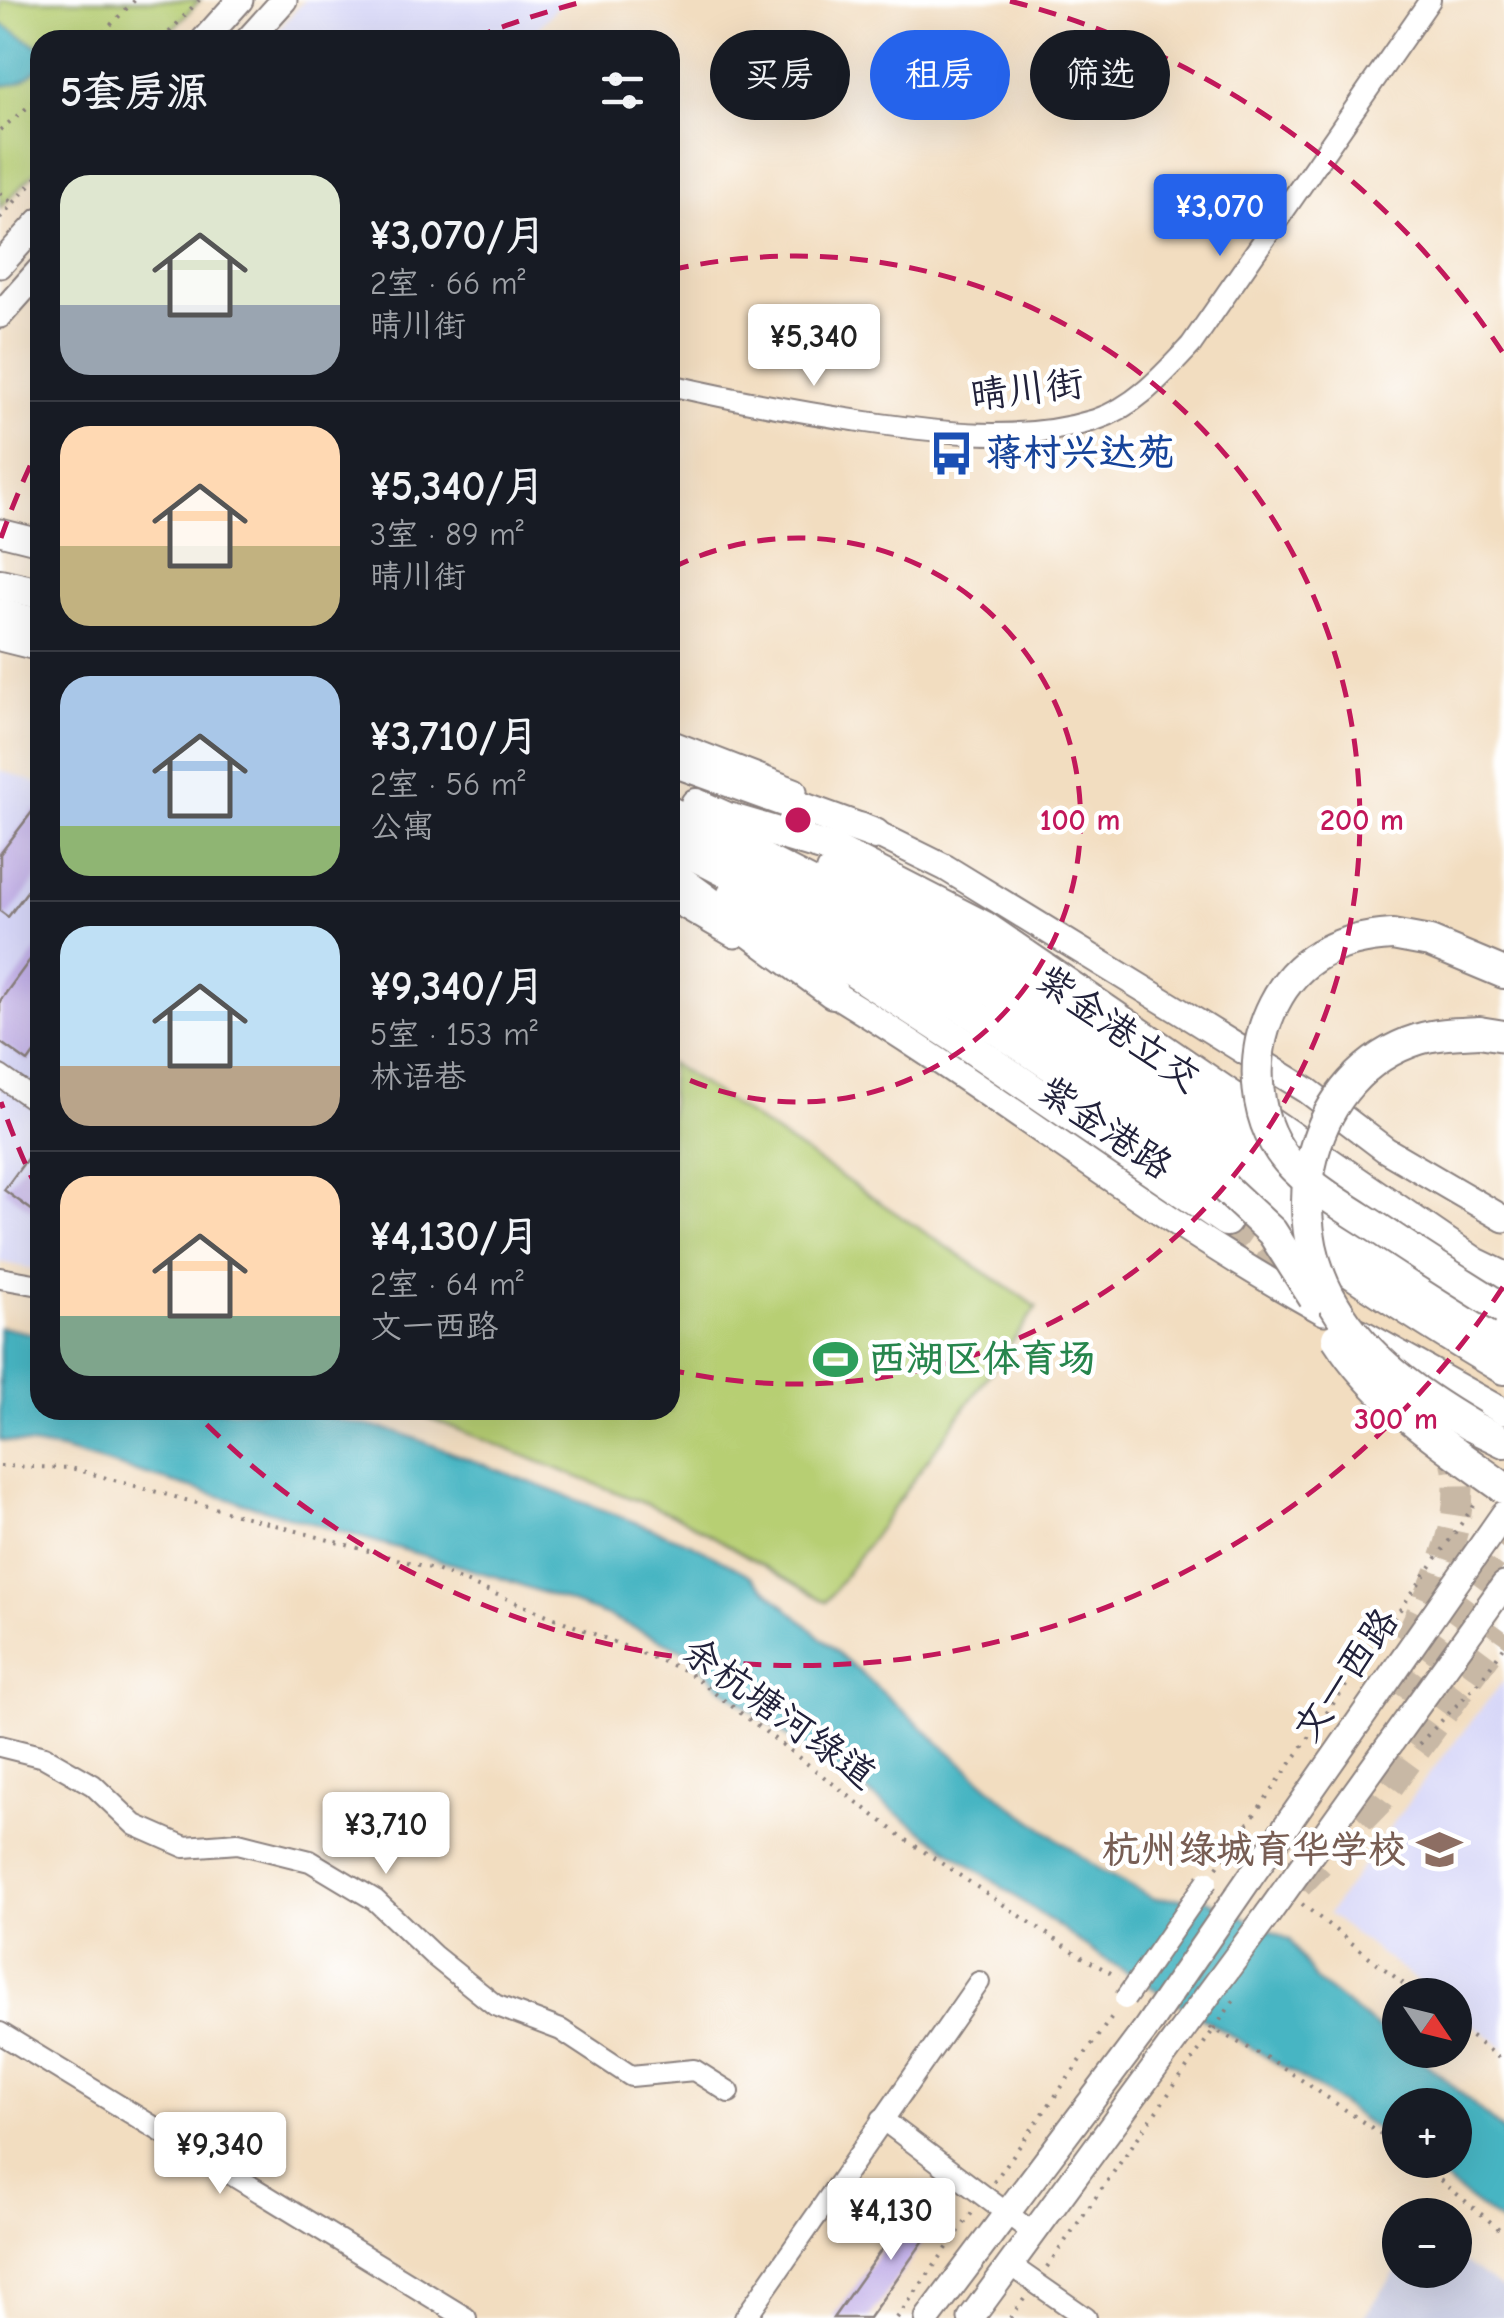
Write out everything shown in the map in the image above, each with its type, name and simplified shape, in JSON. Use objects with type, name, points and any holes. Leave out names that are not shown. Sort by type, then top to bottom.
[{"type":"highway","points":[[0,584],[30,592]]},
{"type":"highway","points":[[0,614],[30,622]]},
{"type":"highway","points":[[680,764],[875,834]]},
{"type":"highway","points":[[680,797],[725,817],[835,850],[909,912],[1086,1023],[1332,1198],[1504,1309]]},
{"type":"highway","name":"紫金港立交","points":[[680,816],[909,912],[1040,1023],[1349,1239],[1504,1338]]},
{"type":"highway","name":"紫金港立交","points":[[680,849],[846,936],[988,1024],[1225,1188],[1504,1369]]},
{"type":"highway","points":[[680,852],[742,901],[972,1049],[1226,1221]]},
{"type":"highway","points":[[680,880],[833,993]]},
{"type":"highway","points":[[909,912],[983,926],[1459,1252],[1504,1278]]},
{"type":"highway","points":[[1293,1167],[1267,1124],[1258,1089],[1258,1051],[1264,1023],[1290,978],[1310,958],[1364,936],[1392,934],[1430,942],[1504,974]]},
{"type":"highway","points":[[1504,1036],[1479,1032],[1419,1039],[1375,1061],[1343,1092],[1328,1117],[1312,1156],[1305,1202],[1310,1244],[1320,1276],[1350,1329],[1414,1390],[1504,1442]]},
{"type":"highway","points":[[1225,1188],[1272,1232],[1344,1349],[1376,1390],[1493,1492]]},
{"type":"main road","points":[[213,30],[240,0]]},
{"type":"main road","points":[[257,30],[284,0]]},
{"type":"main road","points":[[0,265],[30,232]]},
{"type":"main road","points":[[0,315],[30,281]]},
{"type":"main road","points":[[0,532],[30,540]]},
{"type":"main road","points":[[0,638],[30,646]]},
{"type":"main road","points":[[680,747],[822,803],[946,868],[1308,1092],[1386,1150],[1504,1219]]},
{"type":"main road","name":"紫金港路","points":[[680,903],[833,993],[1051,1135],[1247,1270],[1504,1412]]},
{"type":"main road","name":"文一西路","points":[[1007,2213],[1144,2031],[1504,1514]]},
{"type":"main road","name":"文一西路","points":[[1192,2022],[1504,1585]]},
{"type":"main road","points":[[971,2318],[1192,2022]]},
{"type":"main road","points":[[928,2318],[1007,2213]]},
{"type":"street","name":"晴川街","points":[[680,387],[773,408],[950,434],[1005,434],[1098,419],[1148,390],[1191,345],[1430,0]]},
{"type":"street","points":[[0,1076],[30,1097]]},
{"type":"street","points":[[0,1278],[30,1283]]},
{"type":"street","points":[[0,1746],[44,1757],[92,1785],[134,1825],[185,1847],[238,1843],[310,1861],[375,1900],[433,1956],[496,2006],[561,2030],[631,2076],[694,2070],[730,2092]]},
{"type":"street","points":[[1128,1991],[1207,1881]]},
{"type":"street","points":[[745,2318],[980,1982]]},
{"type":"street","points":[[0,2033],[466,2318]]},
{"type":"street","points":[[882,2119],[1034,2233]]},
{"type":"street","points":[[1010,2265],[1086,2318]]},
{"type":"path","points":[[106,30],[135,0]]},
{"type":"path","points":[[171,30],[199,0]]},
{"type":"path","points":[[0,130],[30,105]]},
{"type":"path","points":[[0,218],[30,185]]},
{"type":"path","points":[[0,193],[12,204]]},
{"type":"path","name":"余杭塘河绿道","points":[[0,1466],[71,1468],[434,1568],[686,1670],[905,1839],[1128,1991]]},
{"type":"path","points":[[1207,1881],[1493,1492]]},
{"type":"path","points":[[1416,1746],[1480,1681],[1504,1647]]},
{"type":"path","points":[[1302,1904],[1396,1978]]},
{"type":"path","points":[[898,2318],[1128,1991]]},
{"type":"path","points":[[1192,2022],[1278,2064],[1382,2135]]},
{"type":"path","points":[[1010,2318],[1214,2029]]},
{"type":"path","points":[[1472,2037],[1504,2062]]},
{"type":"path","points":[[1437,2178],[1504,2234]]},
{"type":"shaded area","points":[[305,0],[564,0],[536,30],[278,30]]},
{"type":"shaded area","points":[[0,770],[30,780],[30,1268],[0,1262]]},
{"type":"shaded area","name":"杭州绿城育华学校","points":[[1504,1680],[1504,2048],[1472,2023],[1472,1978],[1413,1978],[1328,1914],[1420,1786]]},
{"type":"shaded area","points":[[1472,2268],[1504,2290],[1504,2318],[1363,2318],[1384,2288],[1472,2288]]},
{"type":"green space","points":[[0,0],[200,0],[172,30],[30,30],[30,177],[0,208]]},
{"type":"green space","name":"西湖区体育场","points":[[680,1070],[1037,1307],[826,1602],[681,1518],[434,1420],[680,1420]]},
{"type":"water","points":[[0,23],[30,41],[30,75],[12,85],[0,85]]},
{"type":"water","points":[[0,1327],[30,1333],[30,1420],[340,1420],[398,1432],[692,1544],[751,1576],[1003,1799],[1100,1870],[1155,1899],[1203,1898],[1290,1940],[1316,1981],[1382,2031],[1382,2068],[1432,2068],[1455,2088],[1382,2088],[1382,2134],[1323,2091],[1100,1956],[763,1719],[720,1686],[689,1653],[608,1616],[504,1579],[61,1450],[0,1440]]},
{"type":"water","points":[[1472,2103],[1504,2132],[1504,2225],[1441,2178],[1472,2178]]},
{"type":"building","points":[[30,815],[30,887],[8,917],[0,911],[0,854]]},
{"type":"building","points":[[30,960],[28,1062],[0,1042],[0,1001]]},
{"type":"building","points":[[30,1155],[30,1209],[4,1190]]},
{"type":"building","points":[[921,2195],[944,2212],[869,2318],[833,2318],[884,2246],[893,2253],[909,2229],[901,2223]]},
{"type":"tunnel","points":[[1226,1221],[1297,1271]]},
{"type":"tunnel","points":[[1408,1641],[1442,1566],[1456,1515],[1456,1462],[1449,1434]]},
{"type":"tunnel","points":[[1394,1692],[1504,1541]]},
{"type":"tunnel","points":[[1298,1884],[1377,1802],[1504,1630]]},
{"type":"place","name":"蒋村兴达苑","points":[[952,453]]},
{"type":"place","name":"西湖区体育场","points":[[835,1359]]},
{"type":"place","name":"杭州绿城育华学校","points":[[1439,1850]]}]
